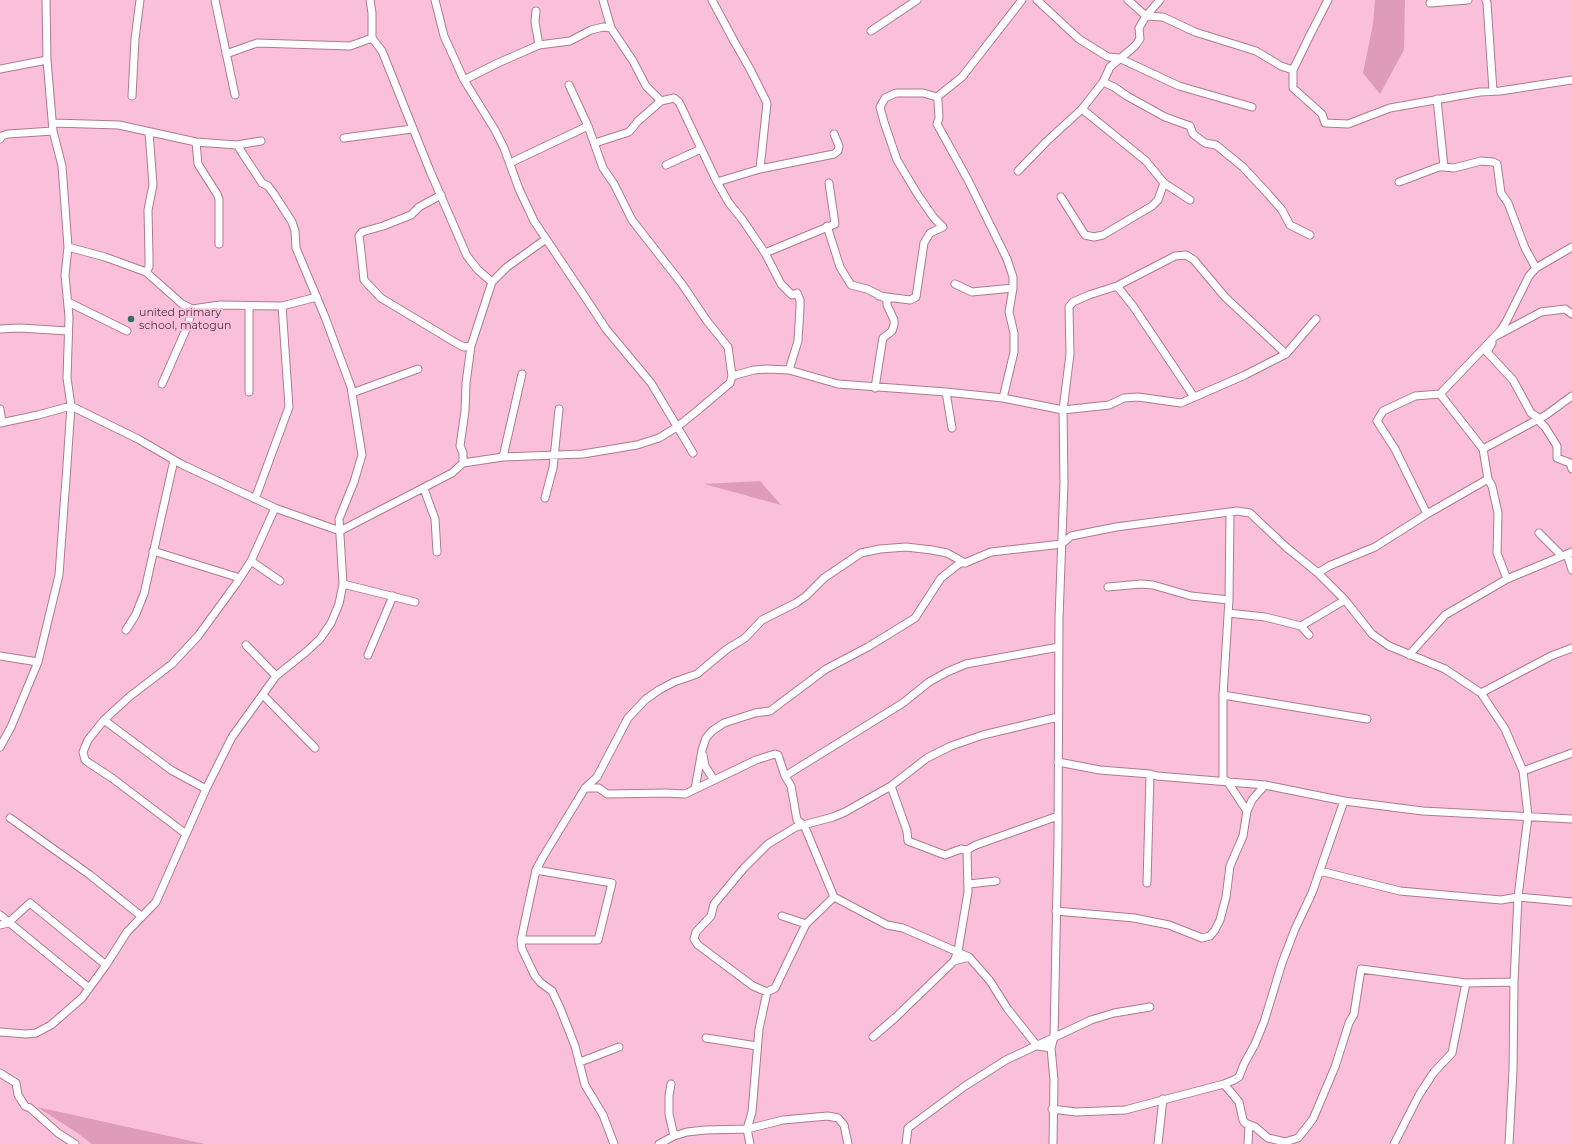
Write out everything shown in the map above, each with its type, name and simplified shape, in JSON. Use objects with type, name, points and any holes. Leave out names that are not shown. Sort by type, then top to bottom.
[{"type":"street","points":[[0,746],[11,727],[38,662],[59,575],[71,406],[68,378],[69,317],[65,275],[68,247],[62,166],[53,131],[47,60],[46,0]]},
{"type":"street","points":[[132,96],[135,39],[140,0]]},
{"type":"street","points":[[215,0],[235,95]]},
{"type":"street","points":[[370,0],[372,13],[372,38],[382,51],[412,128],[467,256],[478,270],[492,282]]},
{"type":"street","points":[[435,0],[444,36],[464,80],[495,130],[534,221],[606,329],[651,383],[694,453]]},
{"type":"street","points":[[602,0],[611,28],[633,61],[646,86],[661,101]]},
{"type":"street","points":[[712,0],[750,68],[767,104],[760,169]]},
{"type":"street","points":[[872,31],[917,0]]},
{"type":"street","points":[[937,97],[962,77],[1022,0]]},
{"type":"street","points":[[1038,0],[1079,39],[1108,57],[1119,58],[1180,86],[1252,108]]},
{"type":"street","points":[[1128,0],[1146,16],[1163,16],[1195,32],[1256,52],[1281,66],[1293,70]]},
{"type":"street","points":[[1018,171],[1047,141],[1082,109],[1103,82],[1110,67],[1140,39],[1139,28],[1146,16],[1160,0]]},
{"type":"street","points":[[1328,0],[1293,70],[1293,88],[1322,114],[1324,123],[1348,124],[1390,108],[1437,99],[1572,80]]},
{"type":"street","points":[[1430,3],[1468,0]]},
{"type":"street","points":[[1486,0],[1493,91]]},
{"type":"street","points":[[536,10],[535,22],[539,45]]},
{"type":"street","points":[[464,80],[498,62],[539,45],[570,41],[591,30],[603,27],[611,28]]},
{"type":"street","points":[[226,54],[257,43],[350,46],[372,38]]},
{"type":"street","points":[[0,69],[47,60]]},
{"type":"street","points":[[1103,82],[1165,117],[1190,126],[1193,134],[1205,143],[1216,145],[1243,167],[1282,210],[1290,225],[1310,235]]},
{"type":"street","points":[[0,409],[1,423],[71,406],[174,460],[255,499],[275,508],[340,531],[424,489],[452,473],[463,463],[503,457],[584,454],[637,445],[659,438],[677,427],[730,383],[732,376],[728,347],[682,284],[632,220],[614,184],[604,168],[588,126],[569,84]]},
{"type":"street","points":[[879,296],[910,300],[916,297],[924,243],[930,233],[943,227],[934,218],[918,195],[897,160],[880,107],[885,98],[896,93],[923,93],[937,97]]},
{"type":"street","points":[[937,97],[939,118],[937,124],[1007,259],[1013,277],[1013,288],[1010,298],[1009,312],[1014,333],[1014,352],[1003,398]]},
{"type":"street","points":[[595,143],[629,132],[661,101],[674,98],[679,102],[717,182],[729,203],[742,219],[765,253],[781,284],[792,295],[797,293],[800,300],[798,342],[789,370]]},
{"type":"street","points":[[1437,99],[1444,167]]},
{"type":"street","points":[[1082,109],[1146,161],[1164,183],[1190,200]]},
{"type":"street","points":[[53,123],[119,125],[196,142],[238,145],[261,141]]},
{"type":"street","points":[[510,163],[588,126]]},
{"type":"street","points":[[344,138],[412,128]]},
{"type":"street","points":[[0,139],[2,136],[8,134],[53,131]]},
{"type":"street","points":[[146,272],[149,267],[148,210],[153,186],[149,132]]},
{"type":"street","points":[[717,182],[760,169],[834,154],[838,151],[839,146],[834,134]]},
{"type":"street","points":[[196,142],[198,164],[219,199],[219,244]]},
{"type":"street","points":[[0,1032],[31,1034],[46,1028],[82,998],[106,966],[127,932],[156,902],[206,789],[232,737],[276,676],[320,639],[331,623],[339,604],[344,584],[339,519],[354,482],[362,455],[352,393],[317,297],[296,248],[295,231],[292,222],[268,186],[262,183],[238,145]]},
{"type":"street","points":[[666,165],[701,149]]},
{"type":"street","points":[[1399,182],[1439,167],[1454,168],[1481,161],[1493,162],[1497,164],[1501,193],[1508,203],[1525,248],[1536,268]]},
{"type":"street","points":[[765,253],[827,226],[835,224],[829,183]]},
{"type":"street","points":[[1061,197],[1085,235],[1094,237],[1103,235],[1152,206],[1158,200],[1164,183]]},
{"type":"street","points":[[441,195],[419,207],[411,215],[384,226],[362,232],[359,236],[364,280],[381,298],[456,343],[464,347],[470,346]]},
{"type":"street","points":[[827,226],[840,268],[850,285],[867,289],[887,299],[887,305],[894,320],[892,331],[883,338],[875,388]]},
{"type":"street","points":[[463,463],[460,446],[465,411],[470,346],[492,282],[503,270],[546,239]]},
{"type":"street","points":[[68,247],[105,257],[146,272],[182,304],[192,309],[220,305],[282,306],[317,297]]},
{"type":"street","points":[[1427,514],[1395,449],[1377,421],[1383,412],[1415,396],[1440,394],[1500,330],[1506,322],[1529,276],[1536,268],[1572,247]]},
{"type":"street","points":[[1052,1144],[1054,1080],[1051,1048],[1054,1037],[1059,647],[1064,483],[1063,410],[1070,354],[1069,307],[1076,300],[1117,286],[1175,256],[1186,255],[1194,260],[1225,297],[1286,354]]},
{"type":"street","points":[[1529,276],[1532,261]]},
{"type":"street","points":[[955,284],[972,292],[1013,288]]},
{"type":"street","points":[[1117,286],[1133,306],[1194,397]]},
{"type":"street","points":[[68,302],[127,330]]},
{"type":"street","points":[[249,306],[249,392]]},
{"type":"street","points":[[255,499],[289,407],[282,306]]},
{"type":"street","points":[[162,384],[188,325],[192,309]]},
{"type":"street","points":[[1572,314],[1565,309],[1541,312],[1496,336],[1487,352],[1513,380],[1531,413],[1537,417],[1558,446],[1557,458],[1564,462],[1570,462],[1572,468]]},
{"type":"street","points":[[732,376],[760,369],[789,370],[838,384],[1003,398],[1063,410],[1109,405],[1124,398],[1138,397],[1181,403],[1245,375],[1286,354],[1316,320]]},
{"type":"street","points":[[0,329],[20,328],[68,331]]},
{"type":"street","points":[[352,393],[418,369]]},
{"type":"street","points":[[503,457],[522,374]]},
{"type":"street","points":[[946,392],[952,428]]},
{"type":"street","points":[[1440,394],[1483,449],[1488,479],[1492,486],[1498,513],[1497,553],[1507,578]]},
{"type":"street","points":[[1483,449],[1537,419],[1572,396]]},
{"type":"street","points":[[545,498],[553,468],[559,409]]},
{"type":"street","points":[[126,630],[139,607],[174,460]]},
{"type":"street","points":[[1318,573],[1329,566],[1375,547],[1427,514],[1488,479]]},
{"type":"street","points":[[424,489],[435,520],[437,552]]},
{"type":"street","points":[[186,834],[112,778],[85,760],[83,752],[88,740],[104,720],[129,697],[172,664],[198,636],[251,561],[275,508]]},
{"type":"street","points":[[1230,512],[1229,600],[1223,695],[1225,781],[1247,812]]},
{"type":"street","points":[[695,789],[702,749],[709,735],[724,723],[755,713],[770,711],[826,669],[868,647],[915,618],[942,578],[960,563],[965,563],[991,552],[1062,544],[1071,536],[1116,526],[1230,512],[1250,513],[1286,547],[1318,573],[1345,600],[1372,634],[1389,646],[1444,669],[1481,693],[1505,729],[1523,771],[1528,816],[1518,897],[1514,982],[1513,1070],[1509,1144]]},
{"type":"street","points":[[1539,533],[1567,554],[1572,570]]},
{"type":"street","points":[[614,1144],[603,1114],[585,1085],[575,1046],[552,991],[535,976],[522,950],[521,940],[536,870],[586,788],[596,777],[628,718],[646,699],[674,682],[697,674],[727,649],[745,638],[762,620],[806,596],[824,578],[861,553],[880,549],[913,548],[947,553],[965,563]]},
{"type":"street","points":[[153,551],[240,578]]},
{"type":"street","points":[[1409,655],[1445,614],[1507,578],[1567,554]]},
{"type":"street","points":[[251,561],[280,581]]},
{"type":"street","points":[[344,584],[415,602]]},
{"type":"street","points":[[1108,587],[1141,584],[1153,585],[1191,596],[1229,600]]},
{"type":"street","points":[[368,655],[393,596]]},
{"type":"street","points":[[1300,626],[1345,600]]},
{"type":"street","points":[[1228,613],[1265,617],[1300,626],[1309,634]]},
{"type":"street","points":[[246,645],[276,676]]},
{"type":"street","points":[[785,776],[903,703],[929,682],[947,672],[966,664],[1059,647]]},
{"type":"street","points":[[1481,693],[1551,656],[1572,648]]},
{"type":"street","points":[[0,656],[38,662]]},
{"type":"street","points":[[263,695],[315,748]]},
{"type":"street","points":[[1223,695],[1367,719]]},
{"type":"street","points":[[834,897],[806,924],[775,988],[766,992],[753,986],[698,945],[694,939],[696,932],[711,916],[714,904],[744,868],[768,844],[796,827],[833,817],[845,812],[891,786],[927,758],[951,746],[983,735],[1058,718]]},
{"type":"street","points":[[104,720],[171,770],[206,789]]},
{"type":"street","points":[[702,749],[705,766],[714,780]]},
{"type":"street","points":[[1523,771],[1572,753]]},
{"type":"street","points":[[586,788],[599,788],[607,794],[666,793],[682,795],[756,760],[776,754],[779,757],[785,776],[791,786],[797,820],[804,825],[834,897],[887,925],[902,928],[969,957],[990,982],[1020,1027],[1038,1046],[1051,1048]]},
{"type":"street","points":[[1058,762],[1100,770],[1265,785],[1344,801],[1423,811],[1572,819]]},
{"type":"street","points":[[1147,883],[1150,774]]},
{"type":"street","points":[[1056,911],[1134,918],[1169,925],[1202,938],[1210,936],[1220,920],[1226,897],[1230,866],[1243,836],[1247,812],[1252,800],[1265,785]]},
{"type":"street","points":[[891,786],[907,831],[908,841],[945,855],[957,850],[966,850],[976,845],[1058,816]]},
{"type":"street","points":[[1052,1109],[1076,1112],[1124,1110],[1224,1084],[1239,1077],[1244,1064],[1256,1044],[1282,962],[1295,929],[1312,893],[1344,801]]},
{"type":"street","points":[[10,818],[90,875],[141,916]]},
{"type":"street","points":[[873,1037],[954,961],[958,951],[969,884],[966,850]]},
{"type":"street","points":[[521,940],[598,940],[612,883],[536,870]]},
{"type":"street","points":[[1320,871],[1400,891],[1501,900],[1518,897],[1572,902]]},
{"type":"street","points":[[969,884],[996,881]]},
{"type":"street","points":[[0,925],[8,923],[30,903],[106,966]]},
{"type":"street","points":[[0,915],[89,988]]},
{"type":"street","points":[[782,916],[806,924]]},
{"type":"street","points":[[954,961],[969,957]]},
{"type":"street","points":[[1224,1084],[1239,1102],[1242,1120],[1255,1127],[1268,1138],[1285,1142],[1298,1138],[1313,1119],[1335,1067],[1349,1023],[1354,1014],[1361,969],[1466,983],[1514,982]]},
{"type":"street","points":[[1394,1144],[1434,1072],[1452,1053],[1466,983]]},
{"type":"street","points":[[750,1144],[747,1129],[752,1112],[757,1046],[766,992]]},
{"type":"street","points":[[906,1144],[908,1128],[965,1086],[1000,1064],[1022,1052],[1038,1046],[1091,1020],[1114,1013],[1150,1006]]},
{"type":"street","points":[[706,1038],[757,1046]]},
{"type":"street","points":[[580,1062],[619,1047]]},
{"type":"street","points":[[0,1073],[16,1084],[18,1095],[25,1106],[30,1108],[58,1133],[75,1144]]},
{"type":"street","points":[[1230,1091],[1234,1080]]},
{"type":"street","points":[[671,1084],[669,1114],[674,1136]]},
{"type":"street","points":[[1158,1144],[1163,1099]]},
{"type":"street","points":[[660,1144],[674,1136],[688,1132],[747,1129],[783,1120],[828,1116],[838,1118],[844,1125],[848,1144]]},
{"type":"street","points":[[1248,1144],[1249,1125]]},
{"type":"shaded area","points":[[1375,0],[1405,0],[1404,50],[1380,94],[1363,73],[1373,24]]},
{"type":"shaded area","points":[[760,481],[781,505],[704,484]]},
{"type":"shaded area","points":[[37,1107],[205,1144],[92,1144]]},
{"type":"place","name":"united primary school, matogun","points":[[131,319]]}]
